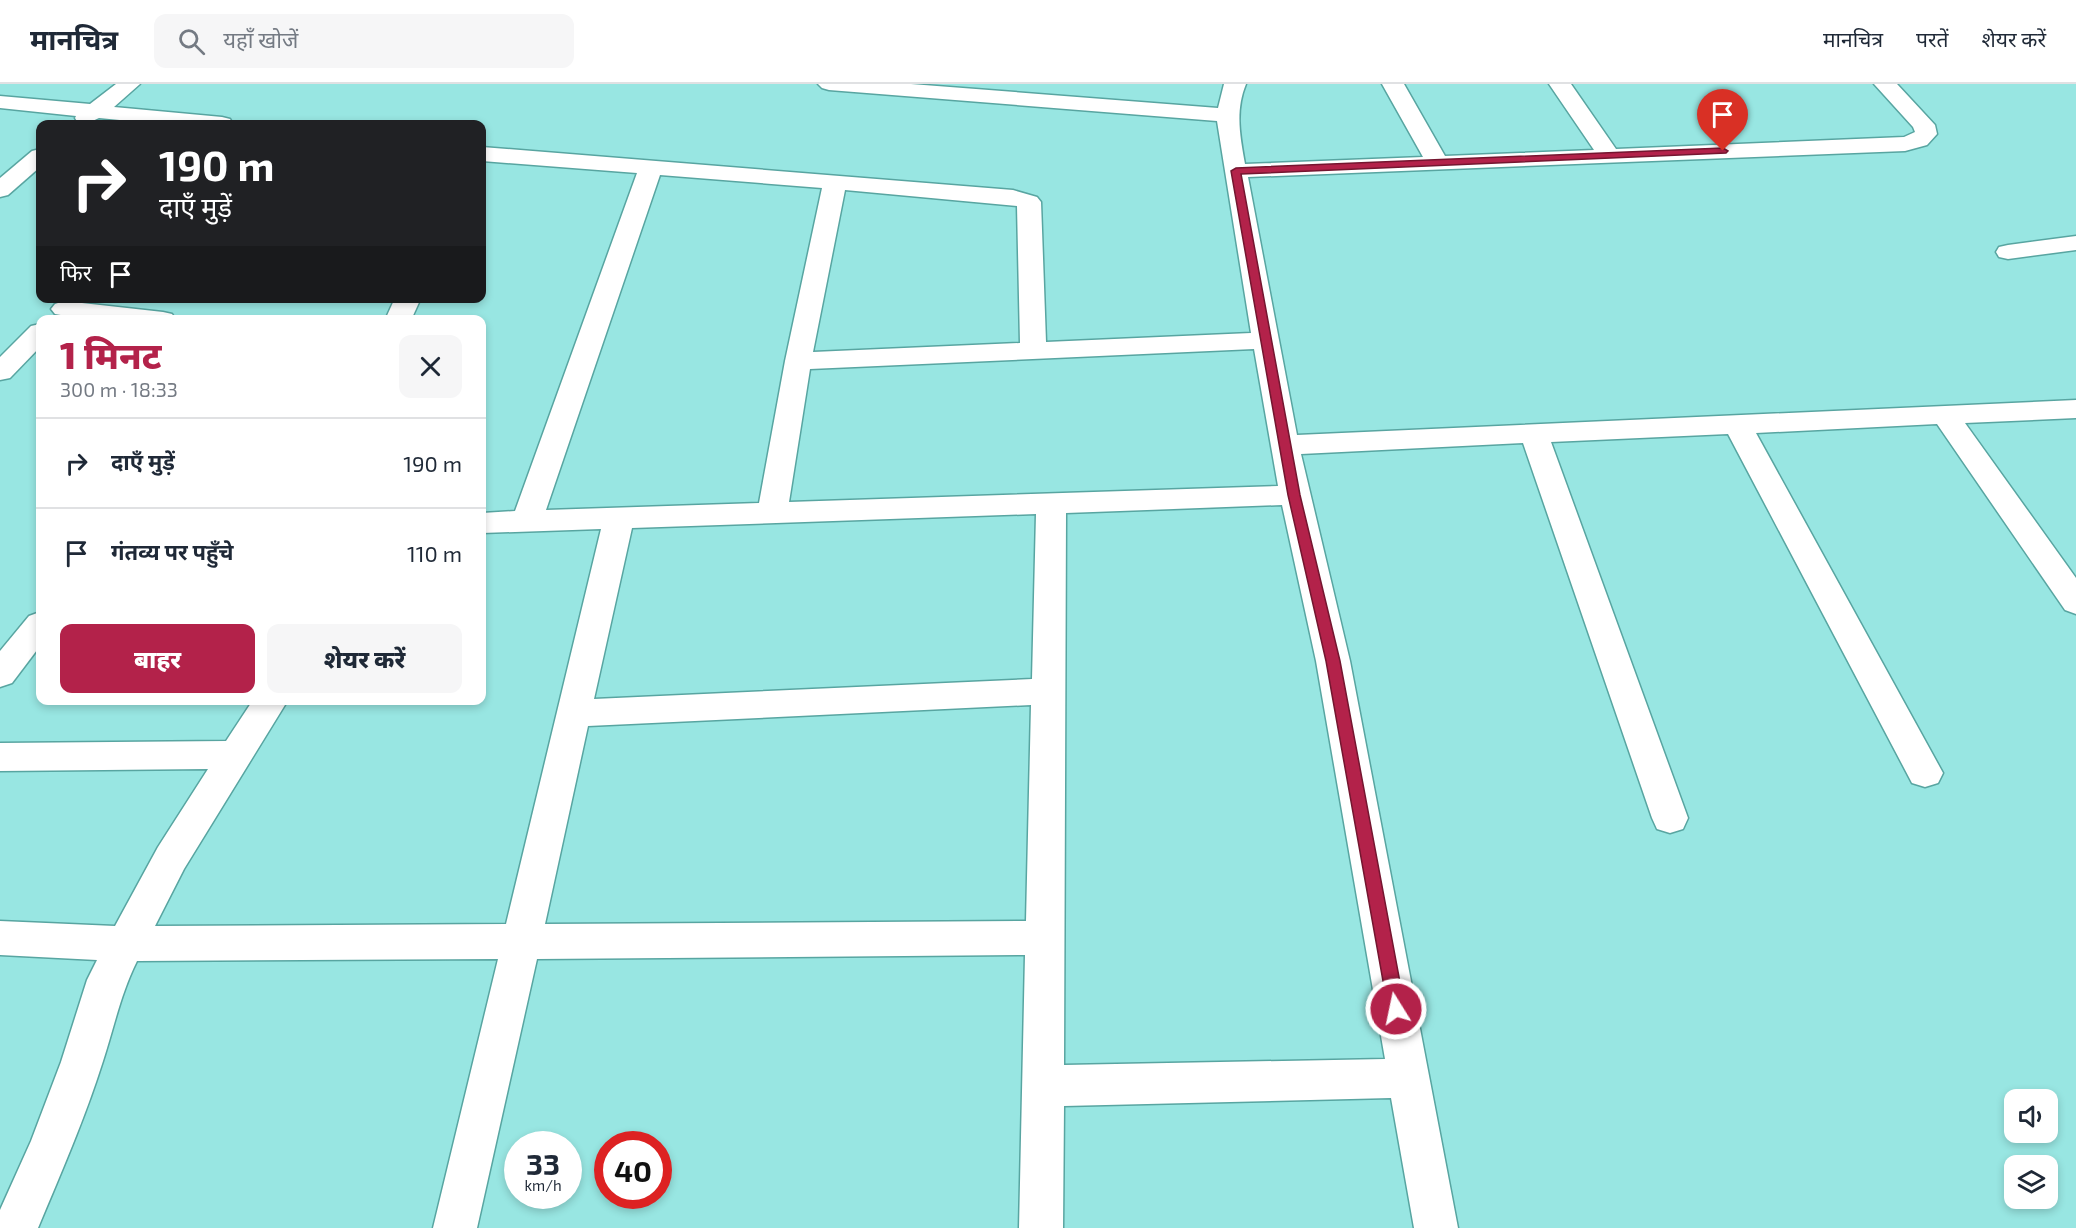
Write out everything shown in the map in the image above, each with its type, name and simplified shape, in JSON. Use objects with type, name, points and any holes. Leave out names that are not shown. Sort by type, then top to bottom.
[{"type":"street","points":[[84,120],[129,84]]},
{"type":"street","points":[[829,84],[1050,92],[1226,115]]},
{"type":"street","points":[[1235,84],[1226,115],[1294,495],[1333,661],[1436,1228]]},
{"type":"street","points":[[1392,84],[1438,163]]},
{"type":"street","points":[[1560,84],[1610,156]]},
{"type":"street","points":[[1236,171],[1905,144],[1920,140],[1926,134],[1924,125],[1885,84]]},
{"type":"street","points":[[0,102],[186,120]]},
{"type":"street","points":[[486,154],[1013,197],[1029,202],[1033,350]]},
{"type":"street","points":[[3,185],[36,159]]},
{"type":"street","points":[[527,521],[651,167]]},
{"type":"street","points":[[772,512],[798,361],[835,183]]},
{"type":"street","points":[[2008,252],[2076,243]]},
{"type":"street","points":[[64,309],[118,315]]},
{"type":"street","points":[[0,372],[36,336]]},
{"type":"street","points":[[798,361],[1266,340]]},
{"type":"street","points":[[1286,445],[2076,409]]},
{"type":"street","points":[[1945,415],[2076,602]]},
{"type":"street","points":[[1737,424],[1925,773]]},
{"type":"street","points":[[1534,434],[1670,818]]},
{"type":"street","points":[[486,523],[1294,495]]},
{"type":"street","points":[[1041,1228],[1050,502]]},
{"type":"street","points":[[455,1228],[619,518]]},
{"type":"street","points":[[0,674],[36,629]]},
{"type":"street","points":[[574,713],[1048,691]]},
{"type":"street","points":[[15,1228],[50,1148],[82,1062],[107,980],[171,858],[268,705]]},
{"type":"street","points":[[0,756],[235,755]]},
{"type":"street","points":[[0,938],[125,944],[1045,938]]},
{"type":"street","points":[[1043,1086],[1409,1078]]},
{"type":"route","points":[[1396,1009],[1333,661],[1294,495],[1236,171],[1723,151]]}]
